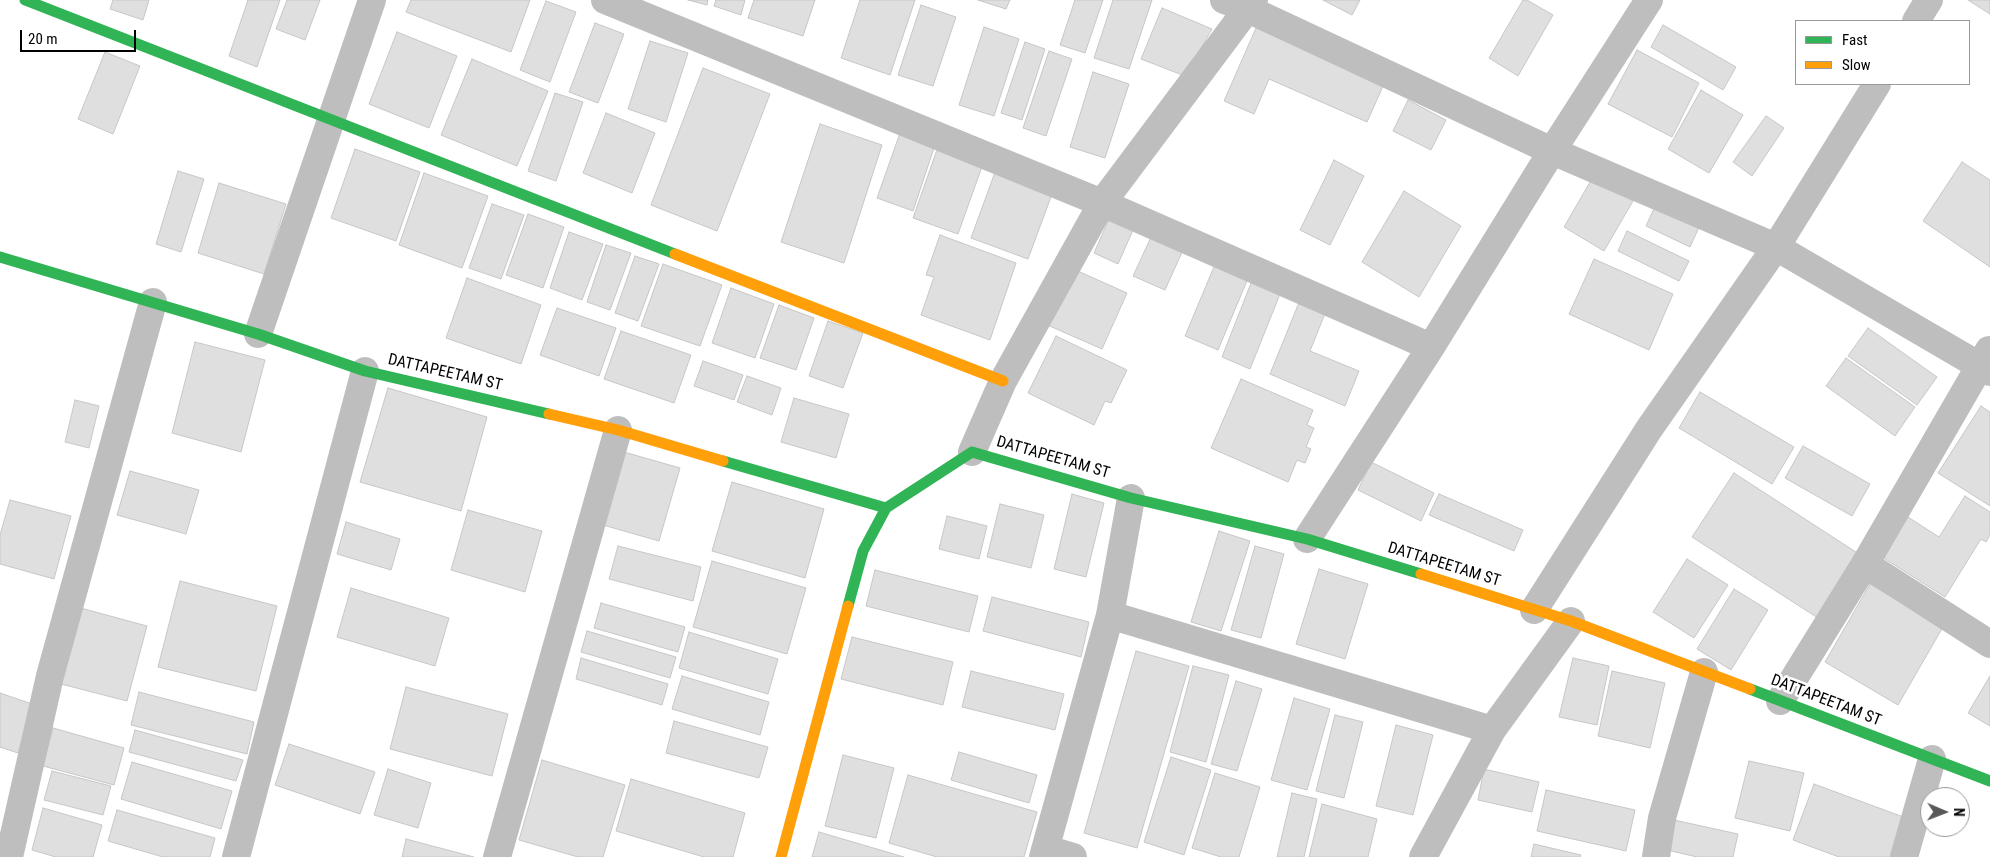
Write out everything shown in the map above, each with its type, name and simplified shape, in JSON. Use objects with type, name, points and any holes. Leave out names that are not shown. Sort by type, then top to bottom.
[{"type":"street","points":[[25,0],[332,122],[1003,381]]},
{"type":"street","points":[[258,334],[332,122],[372,0]]},
{"type":"street","points":[[605,0],[1102,203],[1431,347]]},
{"type":"street","points":[[1307,539],[1431,347],[1552,151],[1649,0]]},
{"type":"street","points":[[1917,20],[1929,0]]},
{"type":"street","points":[[972,452],[1003,381],[1102,203],[1242,3],[1552,151],[1776,247],[1987,362],[1780,701]]},
{"type":"street","points":[[1534,610],[1649,429],[1776,247],[1876,85]]},
{"type":"street","name":"DATTAPEETAM ST","points":[[0,257],[258,334],[366,371],[618,430],[886,508]]},
{"type":"street","points":[[9,857],[50,676],[153,302]]},
{"type":"street","points":[[236,857],[366,371]]},
{"type":"street","points":[[497,857],[618,430]]},
{"type":"street","name":"DATTAPEETAM ST","points":[[781,857],[863,550],[886,508],[972,452],[1131,498],[1307,539],[1571,621],[1990,781]]},
{"type":"street","points":[[1073,857],[1044,853],[1110,615],[1131,498]]},
{"type":"street","points":[[1865,564],[1990,644]]},
{"type":"street","points":[[1110,615],[1492,730]]},
{"type":"street","points":[[1423,857],[1492,730],[1571,621]]},
{"type":"street","points":[[1656,857],[1662,818],[1704,672]]},
{"type":"street","points":[[1904,857],[1932,759]]},
{"type":"building","points":[[113,0],[149,0],[143,20],[110,9]]},
{"type":"building","points":[[248,0],[280,0],[257,67],[229,56]]},
{"type":"building","points":[[287,0],[320,0],[305,40],[276,29]]},
{"type":"building","points":[[411,0],[530,0],[511,52],[406,12]]},
{"type":"building","points":[[688,0],[708,0],[707,5]]},
{"type":"building","points":[[716,0],[745,0],[741,15],[714,6]]},
{"type":"building","points":[[754,0],[815,0],[803,36],[748,18]]},
{"type":"building","points":[[860,0],[915,0],[890,75],[841,58]]},
{"type":"building","points":[[978,0],[1010,0],[1006,9]]},
{"type":"building","points":[[1075,0],[1103,0],[1085,53],[1060,45]]},
{"type":"building","points":[[1113,0],[1152,0],[1129,69],[1094,58]]},
{"type":"building","points":[[1323,0],[1360,0],[1352,15]]},
{"type":"building","points":[[1523,0],[1527,0],[1553,15],[1518,76],[1489,58]]},
{"type":"building","points":[[1968,0],[1990,0],[1990,14]]},
{"type":"building","points":[[546,1],[576,12],[550,82],[520,70]]},
{"type":"building","points":[[921,5],[956,17],[933,86],[898,75]]},
{"type":"building","points":[[1162,8],[1212,29],[1185,76],[1141,59]]},
{"type":"building","points":[[595,23],[624,34],[598,103],[569,92]]},
{"type":"building","points":[[1663,25],[1736,67],[1723,90],[1651,47]]},
{"type":"building","points":[[984,27],[1019,39],[994,116],[959,105]]},
{"type":"building","points":[[1256,28],[1384,84],[1367,122],[1269,79],[1254,114],[1224,101]]},
{"type":"building","points":[[397,32],[457,56],[429,128],[369,104]]},
{"type":"building","points":[[650,41],[688,53],[666,122],[628,109]]},
{"type":"building","points":[[1025,42],[1045,49],[1022,120],[1001,113]]},
{"type":"building","points":[[1637,50],[1699,83],[1672,137],[1608,104]]},
{"type":"building","points":[[1049,51],[1072,59],[1046,136],[1023,128]]},
{"type":"building","points":[[105,52],[140,66],[113,134],[78,119]]},
{"type":"building","points":[[472,59],[548,91],[517,166],[441,135]]},
{"type":"building","points":[[703,68],[770,94],[717,231],[651,205]]},
{"type":"building","points":[[1093,72],[1129,84],[1105,158],[1070,147]]},
{"type":"building","points":[[1701,90],[1743,115],[1709,173],[1668,149]]},
{"type":"building","points":[[555,93],[583,102],[556,181],[528,171]]},
{"type":"building","points":[[1408,100],[1446,120],[1431,150],[1393,131]]},
{"type":"building","points":[[606,113],[655,133],[632,193],[583,173]]},
{"type":"building","points":[[1766,116],[1784,128],[1752,176],[1733,162]]},
{"type":"building","points":[[820,124],[882,145],[844,263],[781,242]]},
{"type":"building","points":[[900,133],[935,145],[913,211],[877,198]]},
{"type":"building","points":[[939,144],[984,161],[958,234],[913,218]]},
{"type":"building","points":[[355,149],[420,172],[396,241],[331,218]]},
{"type":"building","points":[[1334,160],[1364,176],[1330,245],[1300,230]]},
{"type":"building","points":[[1962,162],[1990,180],[1990,267],[1923,221]]},
{"type":"building","points":[[998,164],[1055,186],[1028,259],[971,238]]},
{"type":"building","points":[[178,171],[204,179],[181,252],[156,244]]},
{"type":"building","points":[[424,173],[488,196],[462,268],[399,245]]},
{"type":"building","points":[[1593,177],[1633,201],[1604,251],[1564,227]]},
{"type":"building","points":[[219,183],[286,204],[264,274],[198,253]]},
{"type":"building","points":[[1404,191],[1461,226],[1419,297],[1362,262]]},
{"type":"building","points":[[492,204],[524,215],[501,279],[469,268]]},
{"type":"building","points":[[1656,204],[1700,225],[1690,247],[1646,226]]},
{"type":"building","points":[[528,214],[564,227],[543,288],[506,275]]},
{"type":"building","points":[[1109,219],[1133,230],[1118,264],[1094,253]]},
{"type":"building","points":[[1627,231],[1689,261],[1679,281],[1618,251]]},
{"type":"building","points":[[569,232],[603,244],[582,300],[550,288]]},
{"type":"building","points":[[940,235],[1016,263],[990,340],[921,315],[934,277],[926,275]]},
{"type":"building","points":[[1152,235],[1183,250],[1165,290],[1133,276]]},
{"type":"building","points":[[606,245],[631,253],[610,310],[587,302]]},
{"type":"building","points":[[635,256],[659,264],[638,321],[615,313]]},
{"type":"building","points":[[1594,259],[1673,294],[1649,350],[1569,314]]},
{"type":"building","points":[[1216,262],[1249,276],[1218,350],[1185,336]]},
{"type":"building","points":[[663,264],[722,285],[700,346],[641,326]]},
{"type":"building","points":[[1071,268],[1127,293],[1102,349],[1045,324]]},
{"type":"building","points":[[467,278],[541,305],[521,364],[446,338]]},
{"type":"building","points":[[1253,278],[1282,289],[1250,369],[1222,357]]},
{"type":"building","points":[[731,288],[774,304],[755,358],[712,343]]},
{"type":"building","points":[[1302,295],[1328,306],[1310,351],[1359,371],[1345,406],[1270,374]]},
{"type":"building","points":[[779,305],[814,318],[796,370],[760,358]]},
{"type":"building","points":[[557,308],[616,328],[599,376],[540,355]]},
{"type":"building","points":[[828,321],[863,333],[843,388],[809,376]]},
{"type":"building","points":[[1868,328],[1937,377],[1917,405],[1848,356]]},
{"type":"building","points":[[621,331],[691,355],[674,403],[604,379]]},
{"type":"building","points":[[1056,336],[1127,370],[1111,403],[1105,401],[1094,425],[1028,393]]},
{"type":"building","points":[[195,342],[265,360],[241,452],[172,433]]},
{"type":"building","points":[[1846,358],[1915,407],[1895,436],[1826,386]]},
{"type":"building","points":[[703,361],[743,375],[734,400],[694,386]]},
{"type":"building","points":[[747,376],[781,388],[772,415],[737,402]]},
{"type":"building","points":[[1241,379],[1313,410],[1307,425],[1314,428],[1306,447],[1311,449],[1305,463],[1297,460],[1288,482],[1211,448]]},
{"type":"building","points":[[388,388],[487,417],[461,511],[360,482]]},
{"type":"building","points":[[1700,392],[1794,447],[1772,484],[1679,428]]},
{"type":"building","points":[[794,398],[849,414],[836,458],[781,442]]},
{"type":"building","points":[[75,400],[99,406],[89,448],[65,442]]},
{"type":"building","points":[[1981,406],[1990,412],[1990,506],[1938,473]]},
{"type":"building","points":[[1803,446],[1870,484],[1852,516],[1785,478]]},
{"type":"building","points":[[624,452],[680,468],[659,541],[603,525]]},
{"type":"building","points":[[1371,462],[1434,493],[1421,521],[1358,490]]},
{"type":"building","points":[[130,471],[199,490],[186,534],[117,515]]},
{"type":"building","points":[[1734,473],[1859,554],[1818,618],[1692,537]]},
{"type":"building","points":[[732,482],[824,509],[805,578],[712,551]]},
{"type":"building","points":[[1072,494],[1104,503],[1086,577],[1054,569]]},
{"type":"building","points":[[1439,494],[1523,530],[1514,551],[1429,515]]},
{"type":"building","points":[[1965,496],[1990,512],[1990,535],[1986,542],[1981,539],[1945,597],[1882,557],[1908,517],[1939,537]]},
{"type":"building","points":[[10,500],[71,516],[54,579],[0,564],[0,535]]},
{"type":"building","points":[[1000,504],[1044,515],[1031,568],[987,557]]},
{"type":"building","points":[[468,510],[542,531],[525,592],[451,570]]},
{"type":"building","points":[[947,516],[987,526],[979,559],[939,549]]},
{"type":"building","points":[[346,522],[400,539],[391,570],[337,554]]},
{"type":"building","points":[[1219,531],[1250,541],[1221,631],[1191,622]]},
{"type":"building","points":[[618,546],[701,567],[693,601],[609,579]]},
{"type":"building","points":[[1255,546],[1284,554],[1261,638],[1231,630]]},
{"type":"building","points":[[1687,559],[1728,585],[1694,638],[1653,612]]},
{"type":"building","points":[[712,561],[806,588],[787,654],[693,627]]},
{"type":"building","points":[[1319,569],[1368,584],[1345,659],[1296,644]]},
{"type":"building","points":[[875,570],[978,596],[969,632],[866,606]]},
{"type":"building","points":[[180,581],[277,606],[256,691],[158,667]]},
{"type":"building","points":[[1870,584],[1943,627],[1898,705],[1825,662]]},
{"type":"building","points":[[351,588],[449,618],[435,666],[337,637]]},
{"type":"building","points":[[1734,589],[1768,610],[1731,670],[1697,649]]},
{"type":"building","points":[[992,597],[1089,622],[1081,657],[983,631]]},
{"type":"building","points":[[601,603],[685,627],[678,652],[594,628]]},
{"type":"building","points":[[77,607],[147,626],[127,701],[57,683]]},
{"type":"building","points":[[587,631],[676,657],[670,678],[581,652]]},
{"type":"building","points":[[689,632],[778,659],[768,694],[679,668]]},
{"type":"building","points":[[852,637],[953,662],[943,705],[841,679]]},
{"type":"building","points":[[1136,651],[1189,666],[1137,848],[1084,833]]},
{"type":"building","points":[[581,658],[668,684],[662,705],[576,679]]},
{"type":"building","points":[[1573,658],[1609,666],[1597,725],[1559,717]]},
{"type":"building","points":[[1193,666],[1229,675],[1206,762],[1170,752]]},
{"type":"building","points":[[971,671],[1064,694],[1055,730],[962,707]]},
{"type":"building","points":[[1612,671],[1665,683],[1650,748],[1598,736]]},
{"type":"building","points":[[682,676],[769,702],[760,735],[672,709]]},
{"type":"building","points":[[1990,676],[1990,726],[1968,713]]},
{"type":"building","points":[[1236,681],[1262,689],[1237,771],[1211,764]]},
{"type":"building","points":[[406,687],[508,714],[492,776],[390,749]]},
{"type":"building","points":[[139,692],[254,722],[247,754],[131,725]]},
{"type":"building","points":[[0,693],[32,704],[18,753],[0,747]]},
{"type":"building","points":[[1294,698],[1330,709],[1307,790],[1271,780]]},
{"type":"building","points":[[1335,715],[1363,722],[1344,798],[1316,791]]},
{"type":"building","points":[[674,721],[768,747],[759,778],[666,753]]},
{"type":"building","points":[[1396,725],[1433,735],[1413,815],[1376,806]]},
{"type":"building","points":[[53,728],[124,748],[114,785],[43,766]]},
{"type":"building","points":[[135,730],[243,760],[236,781],[129,752]]},
{"type":"building","points":[[289,744],[375,772],[360,814],[275,785]]},
{"type":"building","points":[[959,752],[1037,775],[1029,803],[951,780]]},
{"type":"building","points":[[843,755],[894,768],[876,838],[825,826]]},
{"type":"building","points":[[1171,757],[1211,770],[1184,855],[1144,842]]},
{"type":"building","points":[[542,760],[625,785],[603,857],[578,857],[519,840]]},
{"type":"building","points":[[1749,761],[1804,773],[1790,831],[1735,818]]},
{"type":"building","points":[[132,762],[232,791],[221,829],[121,799]]},
{"type":"building","points":[[388,769],[431,783],[418,828],[374,815]]},
{"type":"building","points":[[1484,769],[1539,782],[1532,812],[1478,800]]},
{"type":"building","points":[[52,771],[111,786],[103,815],[44,800]]},
{"type":"building","points":[[1215,773],[1260,787],[1239,857],[1221,857],[1192,848]]},
{"type":"building","points":[[908,775],[1037,812],[1024,857],[937,857],[889,843]]},
{"type":"building","points":[[631,779],[745,813],[733,857],[704,857],[616,831]]},
{"type":"building","points":[[1814,784],[1906,818],[1892,857],[1839,857],[1793,840]]},
{"type":"building","points":[[1546,790],[1635,810],[1626,851],[1537,831]]},
{"type":"building","points":[[1292,793],[1317,799],[1304,857],[1277,857]]},
{"type":"building","points":[[1322,804],[1377,819],[1368,857],[1309,857]]},
{"type":"building","points":[[43,808],[102,825],[93,857],[56,857],[32,850]]},
{"type":"building","points":[[117,810],[215,838],[210,857],[163,857],[108,841]]},
{"type":"building","points":[[1674,820],[1738,834],[1733,857],[1697,857],[1667,850]]},
{"type":"building","points":[[819,832],[904,857],[812,857]]},
{"type":"building","points":[[406,839],[474,857],[402,857]]},
{"type":"building","points":[[1534,844],[1581,855],[1580,857],[1531,857]]},
{"type":"traffic: fast","points":[[25,0],[675,254]]},
{"type":"traffic: fast","points":[[0,257],[258,334],[365,371],[549,414]]},
{"type":"traffic: fast","points":[[848,606],[863,551],[886,508],[972,452],[1131,498],[1307,539],[1421,574]]},
{"type":"traffic: fast","points":[[723,461],[886,508]]},
{"type":"traffic: fast","points":[[1750,689],[1990,781]]},
{"type":"traffic: slow","points":[[675,254],[1003,381]]},
{"type":"traffic: slow","points":[[549,414],[618,430],[723,461]]},
{"type":"traffic: slow","points":[[1421,574],[1571,621],[1750,689]]},
{"type":"traffic: slow","points":[[781,857],[848,606]]}]
